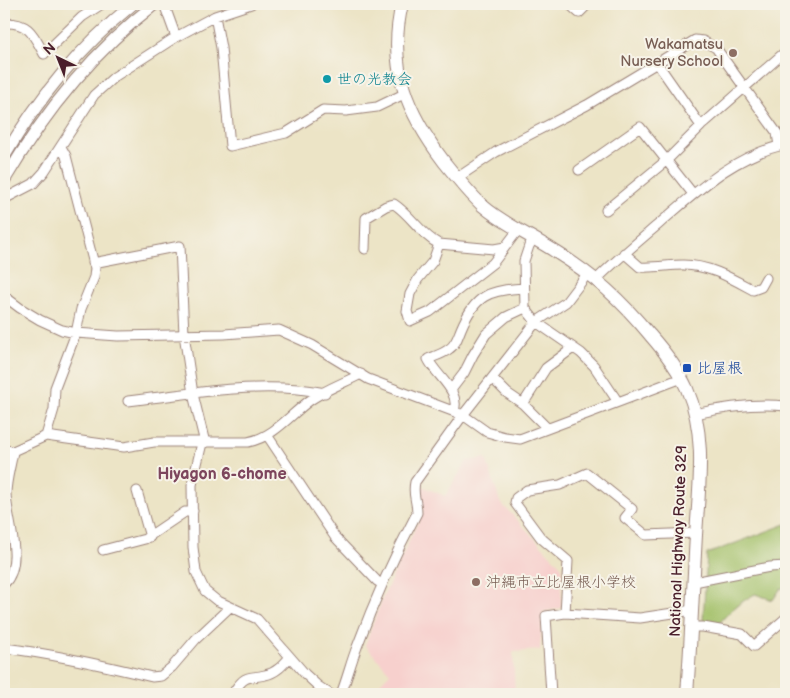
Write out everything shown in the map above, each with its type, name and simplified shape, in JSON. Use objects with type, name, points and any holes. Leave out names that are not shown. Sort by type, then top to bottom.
[{"type":"highway","name":"National Highway Route 329","points":[[402,4],[398,22],[397,52],[404,94],[424,134],[457,178],[485,207],[592,276],[632,314],[673,363],[682,378],[695,414],[701,460],[687,694]]},
{"type":"main road","points":[[4,157],[39,102],[61,74],[100,32],[133,4]]},
{"type":"main road","points":[[4,181],[48,112],[76,77],[109,43],[156,4]]},
{"type":"street","points":[[4,23],[21,25],[29,29],[44,54],[82,17],[102,4]]},
{"type":"street","points":[[164,4],[176,37]]},
{"type":"street","points":[[4,199],[33,184],[44,172],[87,105],[104,85],[176,37],[215,16],[251,4]]},
{"type":"street","points":[[569,4],[579,13],[588,4]]},
{"type":"street","points":[[215,16],[221,48],[230,146],[286,133],[323,110],[377,107],[404,94]]},
{"type":"street","points":[[341,694],[356,648],[382,584],[417,513],[417,504],[413,492],[415,482],[463,415],[536,322],[566,302],[592,276],[624,253],[717,175],[758,152],[782,145],[777,134],[716,48],[703,41],[695,40],[588,105],[496,152],[457,178]]},
{"type":"street","points":[[606,210],[667,160],[701,126],[784,57]]},
{"type":"street","points":[[657,63],[701,126]]},
{"type":"street","points":[[579,170],[640,126],[693,194]]},
{"type":"street","points":[[46,436],[54,409],[56,388],[76,333],[81,309],[94,277],[93,263],[66,156],[61,147]]},
{"type":"street","points":[[365,249],[366,218],[386,206],[394,204],[415,222],[432,241],[438,244],[494,249],[505,247]]},
{"type":"street","points":[[438,244],[433,261],[410,294],[407,311],[410,321],[422,317],[444,302],[493,263],[518,230]]},
{"type":"street","points":[[534,239],[529,246],[524,261],[525,308],[536,322],[573,348],[594,366],[618,402]]},
{"type":"street","points":[[93,263],[180,246],[184,334],[193,394],[204,443],[192,485],[193,547],[196,572],[205,591],[216,600],[257,619],[305,674],[330,694]]},
{"type":"street","points":[[624,253],[640,267],[699,266],[721,272],[753,290],[761,287],[766,278]]},
{"type":"street","points":[[454,412],[456,404],[451,390],[433,369],[428,359],[450,349],[456,341],[468,312],[476,303],[490,293],[524,288]]},
{"type":"street","points":[[4,296],[40,320],[62,330],[76,333],[118,336],[279,330],[312,345],[368,379],[463,415],[487,432],[520,439],[682,378]]},
{"type":"street","points":[[451,390],[464,373],[486,334],[506,317],[525,308]]},
{"type":"street","points":[[523,404],[546,368],[573,348]]},
{"type":"street","points":[[4,584],[12,573],[15,560],[6,493],[8,450],[46,436],[124,447],[154,442],[204,443],[260,440],[310,401],[361,374]]},
{"type":"street","points":[[492,378],[507,393],[523,404],[547,428]]},
{"type":"street","points":[[128,401],[233,390],[301,388],[325,393]]},
{"type":"street","points":[[695,414],[737,406],[768,404],[786,406]]},
{"type":"street","points":[[267,436],[335,537],[382,584]]},
{"type":"street","points":[[565,613],[568,561],[541,538],[515,503],[516,498],[527,490],[560,485],[587,473],[632,509],[625,518],[646,535],[696,533]]},
{"type":"street","points":[[136,491],[150,537]]},
{"type":"street","points":[[103,550],[150,537],[186,512],[193,511]]},
{"type":"street","points":[[694,582],[770,567],[786,566]]},
{"type":"street","points":[[4,648],[91,662],[152,677],[161,676],[230,607]]},
{"type":"street","points":[[551,694],[546,616],[565,613],[640,618],[693,610]]},
{"type":"street","points":[[692,627],[703,627],[742,634],[754,646],[786,618]]},
{"type":"street","points":[[236,694],[235,690],[246,677],[266,675],[279,669],[290,657]]},
{"type":"shaded area","name":"沖縄市立比屋根小学校","points":[[486,458],[500,502],[562,567],[561,608],[543,612],[540,650],[513,652],[515,694],[369,694],[390,673],[365,645],[383,597],[423,511],[418,490],[422,486],[445,496],[467,461]]},
{"type":"green space","points":[[786,524],[786,589],[781,588],[773,600],[755,594],[735,608],[718,625],[703,621],[707,554]]},
{"type":"place","name":"Wakamatsu Nursery School","points":[[733,53]]},
{"type":"place","name":"世の光教会","points":[[327,79]]},
{"type":"place","name":"比屋根","points":[[687,368]]},
{"type":"place","name":"沖縄市立比屋根小学校","points":[[476,582]]},
{"type":"district","name":"Hiyagon 6-chome","points":[[222,473]]}]
